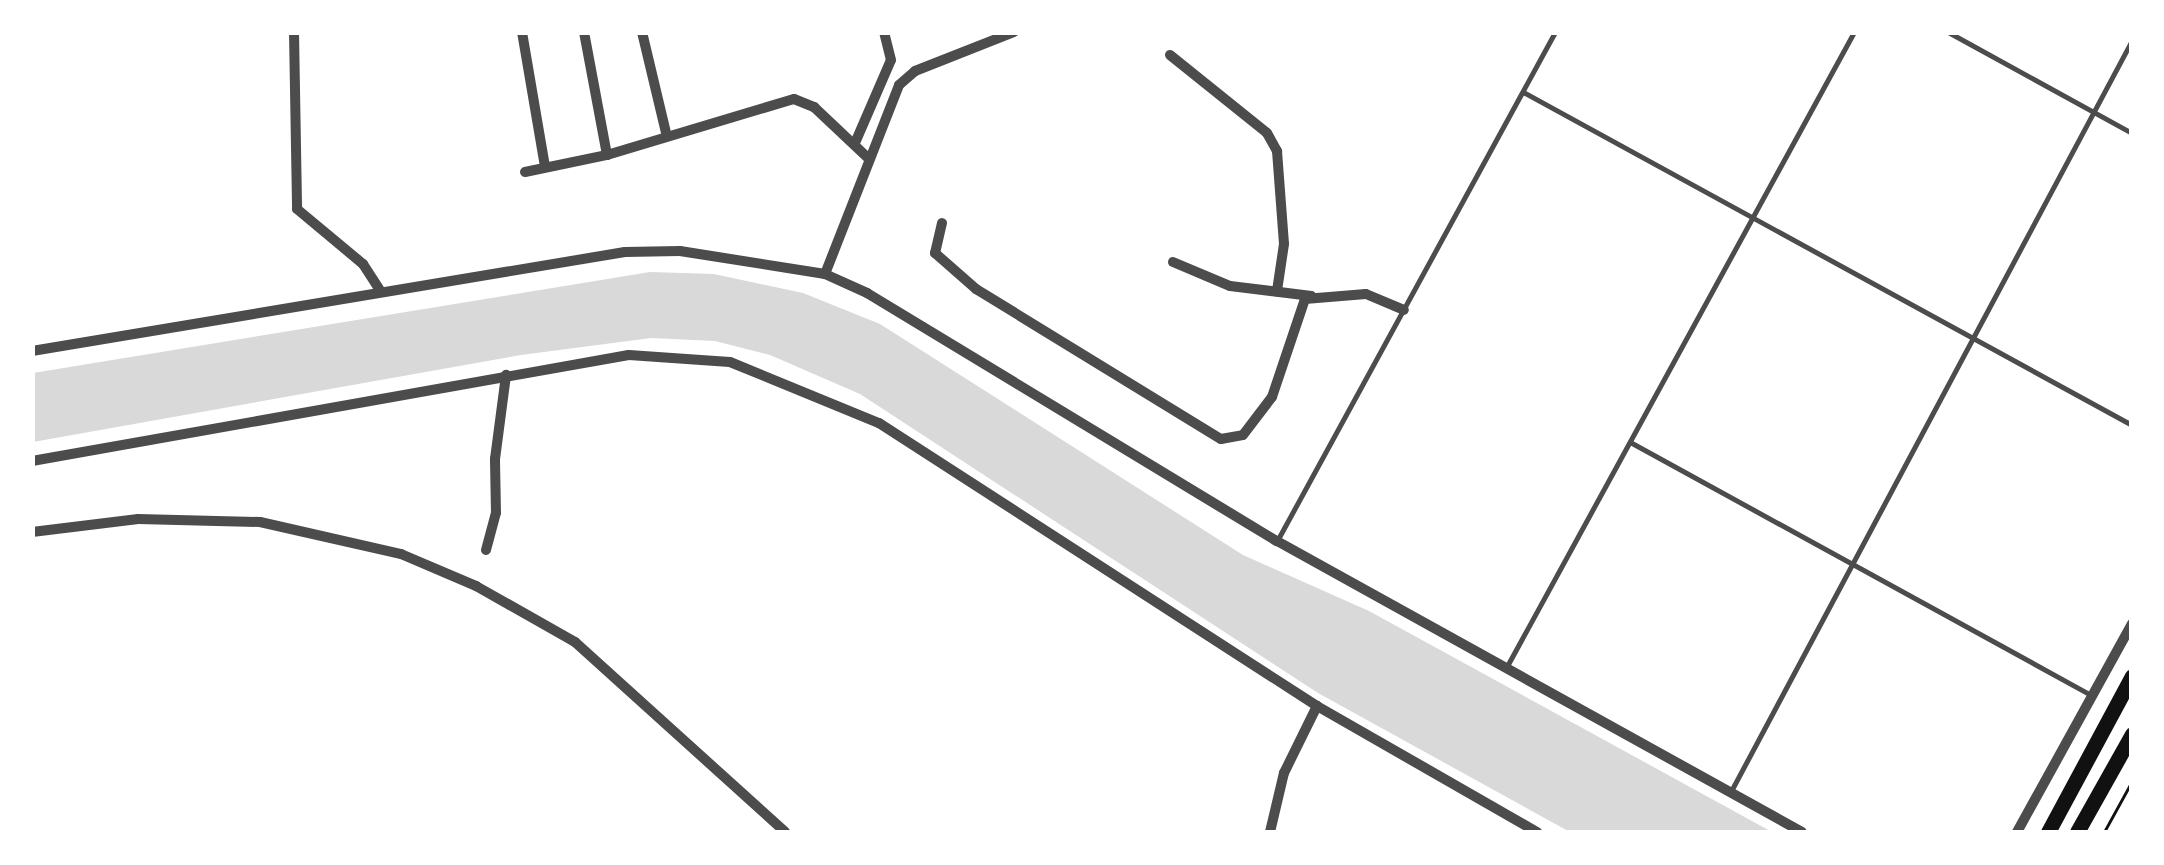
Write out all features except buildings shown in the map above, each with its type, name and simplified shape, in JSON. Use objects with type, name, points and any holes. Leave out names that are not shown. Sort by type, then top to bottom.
[{"type":"main road","points":[[2048,832],[2132,676]]},
{"type":"main road","points":[[2077,832],[2132,734]]},
{"type":"street","points":[[294,32],[297,209],[362,264],[380,289]]},
{"type":"street","points":[[522,32],[545,167]]},
{"type":"street","points":[[584,32],[608,154]]},
{"type":"street","points":[[642,32],[666,134]]},
{"type":"street","points":[[854,143],[891,60],[884,32]]},
{"type":"street","points":[[825,274],[903,80],[1014,32]]},
{"type":"street","points":[[1170,54],[1268,133],[1277,150],[1284,244],[1277,291]]},
{"type":"street","points":[[525,172],[608,154],[794,99],[814,107],[869,159]]},
{"type":"street","points":[[942,223],[935,252],[976,289],[1221,439],[1243,435],[1272,396],[1302,304],[1311,296]]},
{"type":"street","points":[[32,351],[380,289],[667,250],[825,274],[867,293],[1277,541],[1802,832]]},
{"type":"street","points":[[1173,262],[1206,279],[1311,296],[1366,294],[1404,310]]},
{"type":"street","points":[[32,461],[629,355],[682,354],[730,362],[824,395],[879,423],[1317,706],[1537,832]]},
{"type":"street","points":[[486,550],[496,514],[506,375]]},
{"type":"street","points":[[32,532],[138,519],[260,522],[401,554],[476,586],[576,642],[785,832]]},
{"type":"street","points":[[2017,832],[2132,624]]},
{"type":"street","points":[[1270,832],[1284,773],[1317,706]]},
{"type":"lane","points":[[1277,541],[1555,32]]},
{"type":"lane","points":[[1506,669],[1854,32]]},
{"type":"lane","points":[[1948,32],[2132,133]]},
{"type":"lane","points":[[1729,794],[2132,40]]},
{"type":"lane","points":[[1523,92],[2132,424]]},
{"type":"lane","points":[[1630,442],[2094,696]]},
{"type":"path","points":[[2104,832],[2132,781]]},
{"type":"shaded area","points":[[650,272],[714,274],[803,293],[880,324],[1243,555],[1369,611],[1772,832],[1570,832],[1318,693],[860,394],[770,355],[715,341],[651,338],[521,355],[33,442],[33,373]]}]
